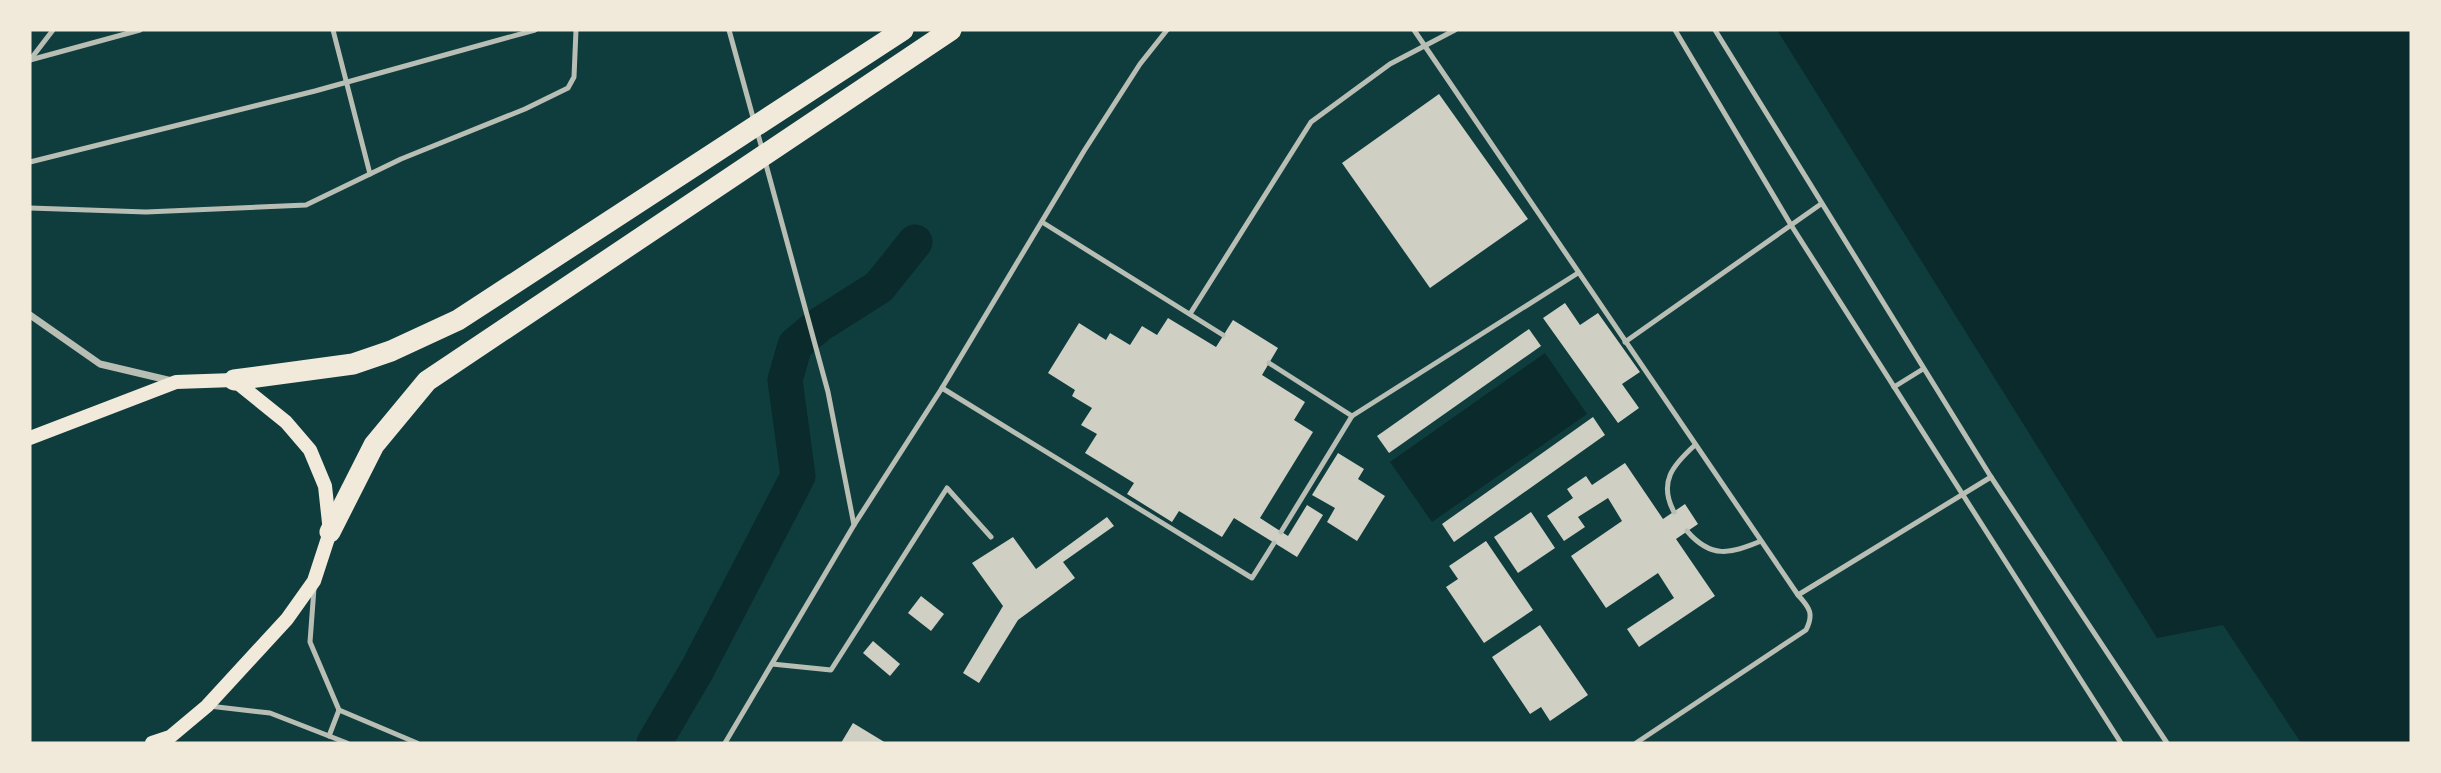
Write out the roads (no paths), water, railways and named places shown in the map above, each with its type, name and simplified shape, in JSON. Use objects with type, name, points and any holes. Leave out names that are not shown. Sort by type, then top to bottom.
[{"type":"highway","points":[[234,380],[353,364],[391,351],[458,320],[903,30]]},
{"type":"highway","points":[[330,532],[374,445],[427,381],[951,30]]},
{"type":"main road","points":[[30,439],[176,382],[234,380],[285,422],[310,450],[325,486],[330,532],[314,581],[279,629],[207,706],[168,740],[152,743]]},
{"type":"street","points":[[30,315],[100,364],[176,382]]},
{"type":"lane","points":[[30,60],[53,30]]},
{"type":"lane","points":[[30,60],[140,30]]},
{"type":"lane","points":[[333,30],[344,83],[370,174]]},
{"type":"lane","points":[[30,162],[344,83],[535,30]]},
{"type":"lane","points":[[30,208],[146,212],[306,205],[370,174],[568,88],[574,77],[576,30]]},
{"type":"lane","points":[[729,30],[828,392],[855,525]]},
{"type":"lane","points":[[725,743],[855,525],[1042,222],[1140,64],[1167,30]]},
{"type":"lane","points":[[1414,30],[1428,46],[1578,274],[1810,609],[1812,619],[1806,630],[1636,743]]},
{"type":"lane","points":[[1190,314],[1311,122],[1390,64],[1455,30]]},
{"type":"lane","points":[[1675,30],[1791,225],[2121,743]]},
{"type":"lane","points":[[1715,30],[1991,477],[2167,743]]},
{"type":"lane","points":[[1625,342],[1821,204]]},
{"type":"lane","points":[[1042,222],[1223,335]]},
{"type":"lane","points":[[1281,532],[1352,416],[1578,274]]},
{"type":"lane","points":[[1269,363],[1352,416]]},
{"type":"lane","points":[[1894,387],[1923,369]]},
{"type":"lane","points":[[942,388],[1252,578],[1274,543]]},
{"type":"lane","points":[[1674,512],[1667,499],[1666,483],[1674,464],[1695,445]]},
{"type":"lane","points":[[1798,595],[1991,477]]},
{"type":"lane","points":[[772,664],[831,670],[947,488],[991,537]]},
{"type":"lane","points":[[1687,531],[1698,544],[1714,551],[1736,551],[1761,541]]},
{"type":"lane","points":[[314,581],[310,642],[340,710],[417,743]]},
{"type":"lane","points":[[207,706],[270,713],[347,743]]},
{"type":"lane","points":[[329,736],[340,710]]},
{"type":"water","points":[[1777,30],[2411,30],[2411,743],[2301,743],[2223,625],[2157,638]]},
{"type":"water","points":[[1545,353],[1587,414],[1432,522],[1390,462]]},
{"type":"waterway","points":[[654,743],[697,670],[798,476],[785,380],[795,345],[819,325],[879,287],[915,242]]}]
